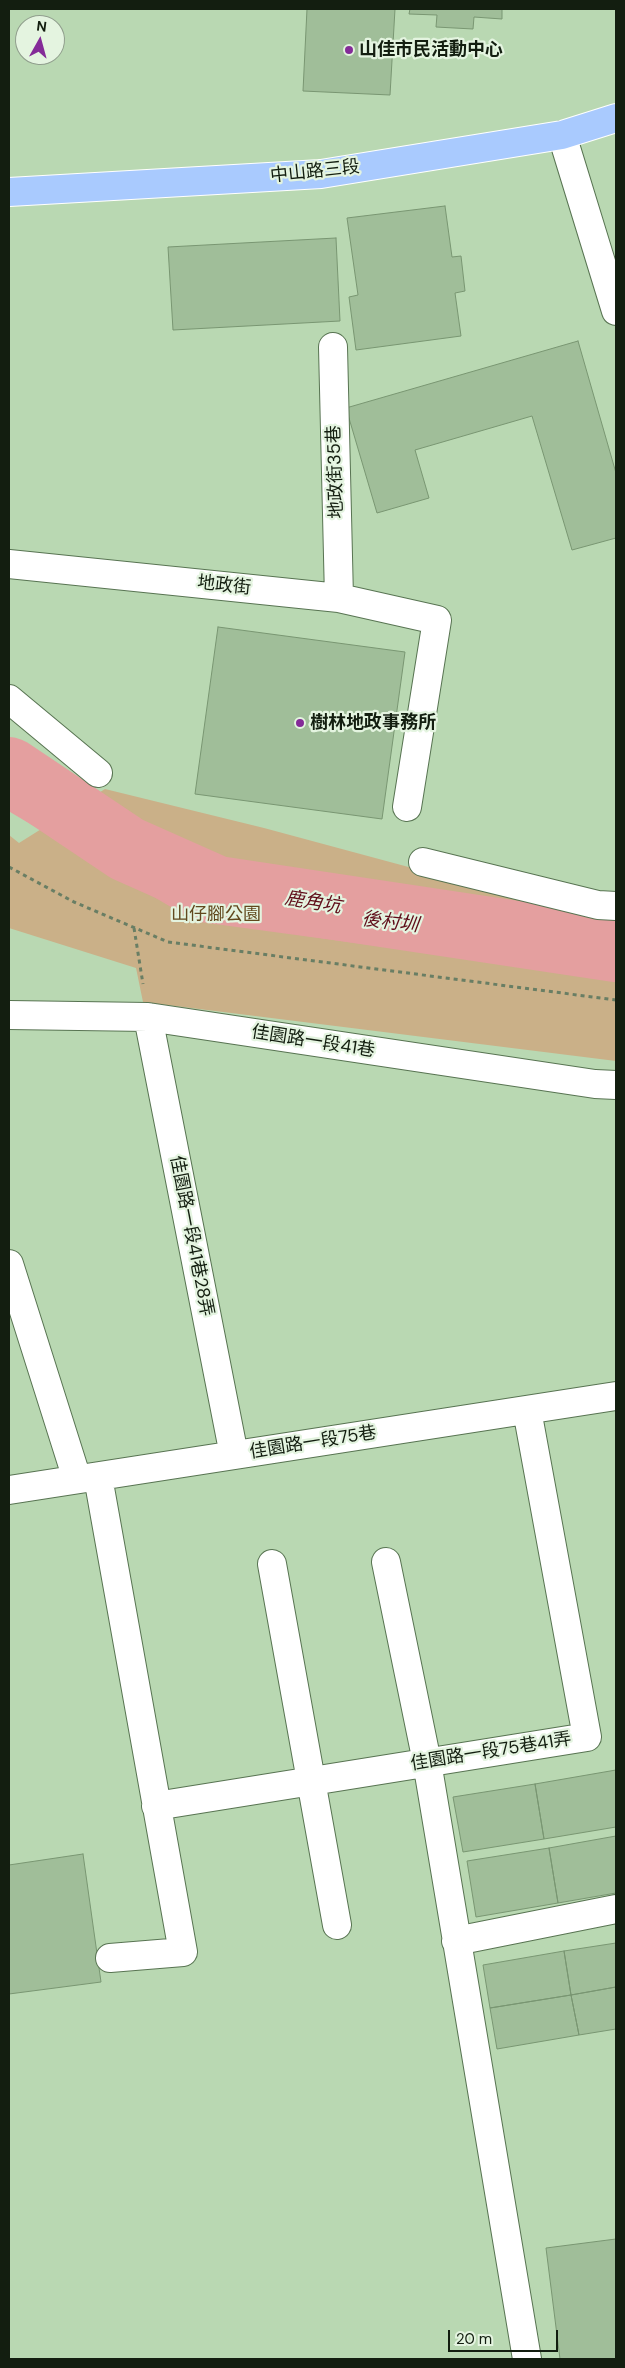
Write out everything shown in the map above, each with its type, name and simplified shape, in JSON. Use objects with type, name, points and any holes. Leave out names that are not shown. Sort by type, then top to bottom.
[{"type":"main road","name":"中山路三段","points":[[9,192],[321,174],[562,135],[616,118]]},
{"type":"street","points":[[562,135],[616,311]]},
{"type":"street","name":"地政街35巷","points":[[333,347],[339,598]]},
{"type":"street","name":"地政街","points":[[9,564],[339,598],[437,620],[407,807]]},
{"type":"street","points":[[9,699],[98,773]]},
{"type":"street","points":[[423,862],[598,905],[616,906]]},
{"type":"street","name":"佳園路一段41巷","points":[[9,1015],[148,1017],[576,1081],[616,1085]]},
{"type":"street","name":"佳園路一段41巷28弄","points":[[148,1017],[234,1455]]},
{"type":"street","points":[[9,1264],[87,1478],[156,1806],[183,1952],[110,1958]]},
{"type":"street","name":"佳園路一段75巷","points":[[9,1490],[616,1396]]},
{"type":"street","name":"佳園路一段75巷41弄","points":[[156,1806],[587,1736],[527,1410]]},
{"type":"street","points":[[386,1562],[427,1762],[527,2359]]},
{"type":"street","points":[[272,1564],[337,1925]]},
{"type":"street","points":[[456,1941],[616,1909]]},
{"type":"path","points":[[9,866],[74,902],[168,942],[616,1000]]},
{"type":"path","points":[[134,928],[148,1017]]},
{"type":"green space","name":"山仔腳公園","points":[[105,789],[264,828],[616,923],[616,1061],[143,1002],[136,968],[9,928],[9,835],[19,843]]},
{"type":"building","name":"山佳市民活動中心","points":[[307,9],[395,9],[390,95],[303,91]]},
{"type":"building","points":[[410,9],[502,9],[502,19],[474,17],[473,29],[436,27],[437,15],[409,14]]},
{"type":"building","points":[[445,206],[452,257],[461,256],[465,291],[455,293],[461,336],[356,350],[349,297],[358,295],[347,218]]},
{"type":"building","points":[[336,238],[340,321],[173,330],[168,247]]},
{"type":"building","points":[[578,341],[616,473],[616,538],[572,550],[532,416],[415,450],[429,498],[377,513],[346,408]]},
{"type":"building","name":"樹林地政事務所","points":[[218,627],[405,652],[382,819],[195,794]]},
{"type":"building","points":[[616,1770],[616,1827],[544,1839],[535,1784]]},
{"type":"building","points":[[535,1784],[544,1839],[463,1852],[453,1797]]},
{"type":"building","points":[[616,1836],[616,1893],[558,1903],[549,1848]]},
{"type":"building","points":[[549,1848],[558,1903],[476,1917],[467,1861]]},
{"type":"building","points":[[83,1854],[101,1982],[9,1994],[9,1865]]},
{"type":"building","points":[[616,1943],[616,1987],[571,1995],[564,1951]]},
{"type":"building","points":[[564,1951],[571,1995],[490,2008],[483,1965]]},
{"type":"building","points":[[616,1987],[616,2029],[579,2035],[571,1995]]},
{"type":"building","points":[[571,1995],[579,2035],[497,2049],[490,2008]]},
{"type":"building","points":[[616,2239],[616,2359],[560,2359],[546,2248]]},
{"type":"waterway","name":"鹿角坑","points":[[9,770],[127,849],[217,889],[616,949]]},
{"type":"waterway","name":"後村圳","points":[[9,805],[197,916],[500,957],[616,970]]},
{"type":"place","name":"山佳市民活動中心","points":[[349,50]]},
{"type":"place","name":"樹林地政事務所","points":[[300,723]]}]
